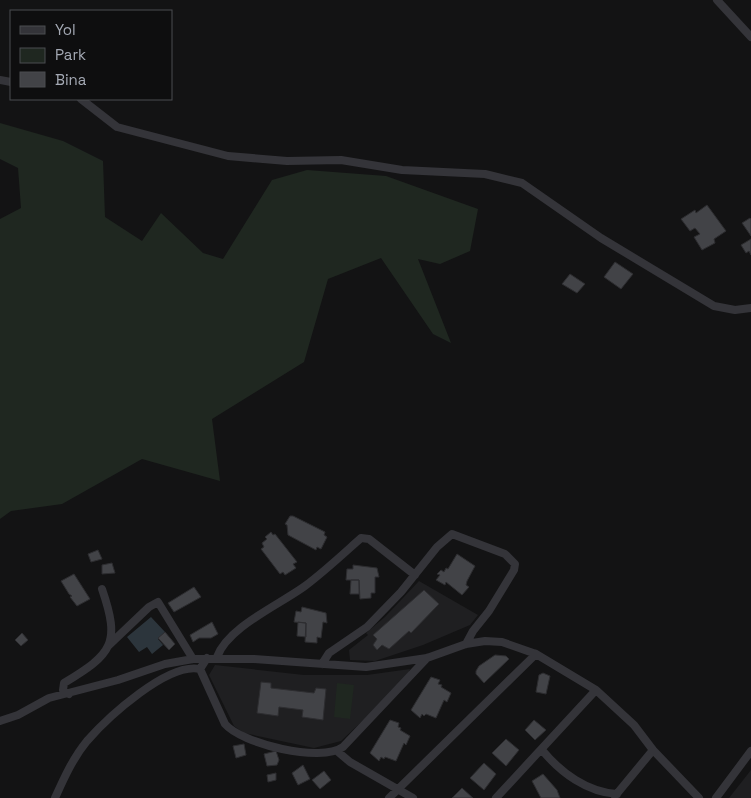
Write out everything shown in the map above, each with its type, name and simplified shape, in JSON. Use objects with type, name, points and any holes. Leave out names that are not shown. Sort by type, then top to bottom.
[{"type":"street","points":[[718,0],[751,37]]},
{"type":"street","points":[[82,100],[117,126],[228,156],[287,161],[341,160],[402,170],[485,174],[522,183],[601,238],[714,306],[735,310],[751,308]]},
{"type":"street","points":[[322,664],[329,654],[367,627],[415,575],[437,547],[452,534],[505,554],[512,559],[514,570],[490,612],[473,631],[466,644]]},
{"type":"street","points":[[217,658],[222,644],[249,623],[306,585],[361,538],[369,539],[415,575]]},
{"type":"street","points":[[69,694],[63,690],[64,684],[104,654],[112,634],[112,618],[102,589]]},
{"type":"street","points":[[108,646],[148,607],[158,602],[193,659]]},
{"type":"street","points":[[0,721],[18,715],[49,698],[69,694],[166,664],[193,659],[217,658],[366,667],[427,658],[466,644],[484,641],[502,642],[536,654],[596,690],[634,725],[653,750],[699,798]]},
{"type":"street","points":[[389,798],[536,654]]},
{"type":"street","points":[[200,669],[207,658]]},
{"type":"street","points":[[200,669],[225,724],[236,734],[306,753],[337,751],[427,658]]},
{"type":"street","points":[[55,798],[68,770],[87,742],[115,714],[160,680],[191,667],[200,669]]},
{"type":"street","points":[[496,798],[596,690]]},
{"type":"street","points":[[542,750],[548,758],[585,787],[616,796],[653,750]]},
{"type":"street","points":[[337,751],[350,762],[413,798]]},
{"type":"street","points":[[716,798],[751,751]]},
{"type":"shaded area","points":[[419,581],[478,615],[470,625],[423,645],[375,661],[350,660],[349,650],[368,635],[366,633],[385,617]]},
{"type":"shaded area","points":[[151,617],[165,632],[158,639],[163,645],[152,654],[147,647],[139,652],[127,637]]},
{"type":"shaded area","points":[[215,665],[304,675],[367,675],[410,669],[405,681],[341,741],[314,748],[244,733],[234,726],[209,675]]},
{"type":"shaded area","points":[[751,770],[751,798],[729,798]]},
{"type":"green space","points":[[0,123],[63,141],[103,161],[105,217],[142,241],[161,213],[203,253],[223,259],[272,180],[307,170],[386,176],[478,209],[470,251],[440,264],[418,259],[451,343],[433,334],[381,258],[328,279],[304,362],[212,419],[220,481],[142,459],[62,504],[11,511],[0,519],[0,219],[21,208],[18,168],[0,159]]},
{"type":"green space","points":[[337,683],[354,685],[350,719],[334,717]]},
{"type":"building","points":[[707,205],[726,231],[714,239],[715,243],[702,250],[694,237],[700,234],[695,228],[690,231],[681,219],[695,210],[696,213]]},
{"type":"building","points":[[751,219],[751,236],[742,223]]},
{"type":"building","points":[[751,239],[751,255],[749,251],[746,253],[741,245]]},
{"type":"building","points":[[615,262],[633,274],[621,289],[604,277]]},
{"type":"building","points":[[570,274],[585,284],[577,293],[562,284]]},
{"type":"building","points":[[290,516],[325,532],[324,535],[327,537],[321,549],[317,547],[316,550],[288,535],[287,525],[285,524]]},
{"type":"building","points":[[271,532],[273,535],[275,534],[297,562],[293,564],[296,568],[285,575],[283,572],[280,574],[261,549],[264,547],[262,543],[267,539],[265,537]]},
{"type":"building","points":[[98,550],[102,559],[91,562],[88,554]]},
{"type":"building","points":[[457,554],[475,566],[467,581],[466,585],[469,587],[462,595],[446,582],[445,585],[436,580],[440,575],[437,574],[441,570],[444,572],[446,568],[448,569]]},
{"type":"building","points":[[112,563],[115,573],[102,574],[102,565]]},
{"type":"building","points":[[353,565],[377,568],[379,577],[375,577],[375,593],[371,593],[371,598],[360,599],[359,580],[346,580],[347,569],[353,569]]},
{"type":"building","points":[[74,574],[90,599],[77,606],[61,581]]},
{"type":"building","points":[[351,580],[359,580],[359,594],[350,594]]},
{"type":"building","points":[[194,587],[201,597],[174,612],[168,603]]},
{"type":"building","points":[[424,590],[439,604],[411,633],[409,631],[389,649],[382,645],[377,650],[373,645],[377,639],[373,635]]},
{"type":"building","points":[[302,607],[326,613],[327,623],[323,622],[321,638],[317,637],[317,643],[305,642],[306,623],[294,622],[296,611],[301,612]]},
{"type":"building","points":[[212,622],[218,634],[211,638],[199,638],[193,642],[190,635]]},
{"type":"building","points":[[298,622],[306,623],[306,637],[297,636]]},
{"type":"building","points":[[165,632],[175,644],[169,650],[158,638]]},
{"type":"building","points":[[22,633],[28,640],[21,646],[15,640]]},
{"type":"building","points":[[495,655],[506,656],[509,659],[484,683],[476,674],[476,671],[479,666]]},
{"type":"building","points":[[543,673],[550,676],[546,694],[536,692],[539,675]]},
{"type":"building","points":[[431,677],[440,680],[438,684],[451,693],[447,702],[444,700],[436,718],[422,714],[420,718],[411,710]]},
{"type":"building","points":[[261,682],[271,683],[271,688],[314,693],[316,688],[326,689],[323,720],[302,717],[303,710],[279,707],[278,716],[257,713]]},
{"type":"building","points":[[390,720],[399,723],[398,727],[401,728],[400,730],[410,736],[406,745],[404,743],[396,761],[381,757],[379,761],[370,753]]},
{"type":"building","points":[[534,720],[546,730],[535,740],[525,730]]},
{"type":"building","points":[[506,739],[519,750],[506,766],[492,753]]},
{"type":"building","points":[[244,744],[246,755],[236,758],[233,746]]},
{"type":"building","points":[[276,751],[279,760],[277,765],[267,766],[264,754]]},
{"type":"building","points":[[484,763],[496,774],[484,790],[470,778]]},
{"type":"building","points":[[303,765],[310,779],[298,785],[292,773]]},
{"type":"building","points":[[324,771],[331,780],[320,789],[312,780]]},
{"type":"building","points":[[276,773],[276,780],[268,782],[267,775]]},
{"type":"building","points":[[543,774],[557,790],[560,798],[541,798],[532,781]]},
{"type":"building","points":[[462,788],[473,798],[452,798]]}]
